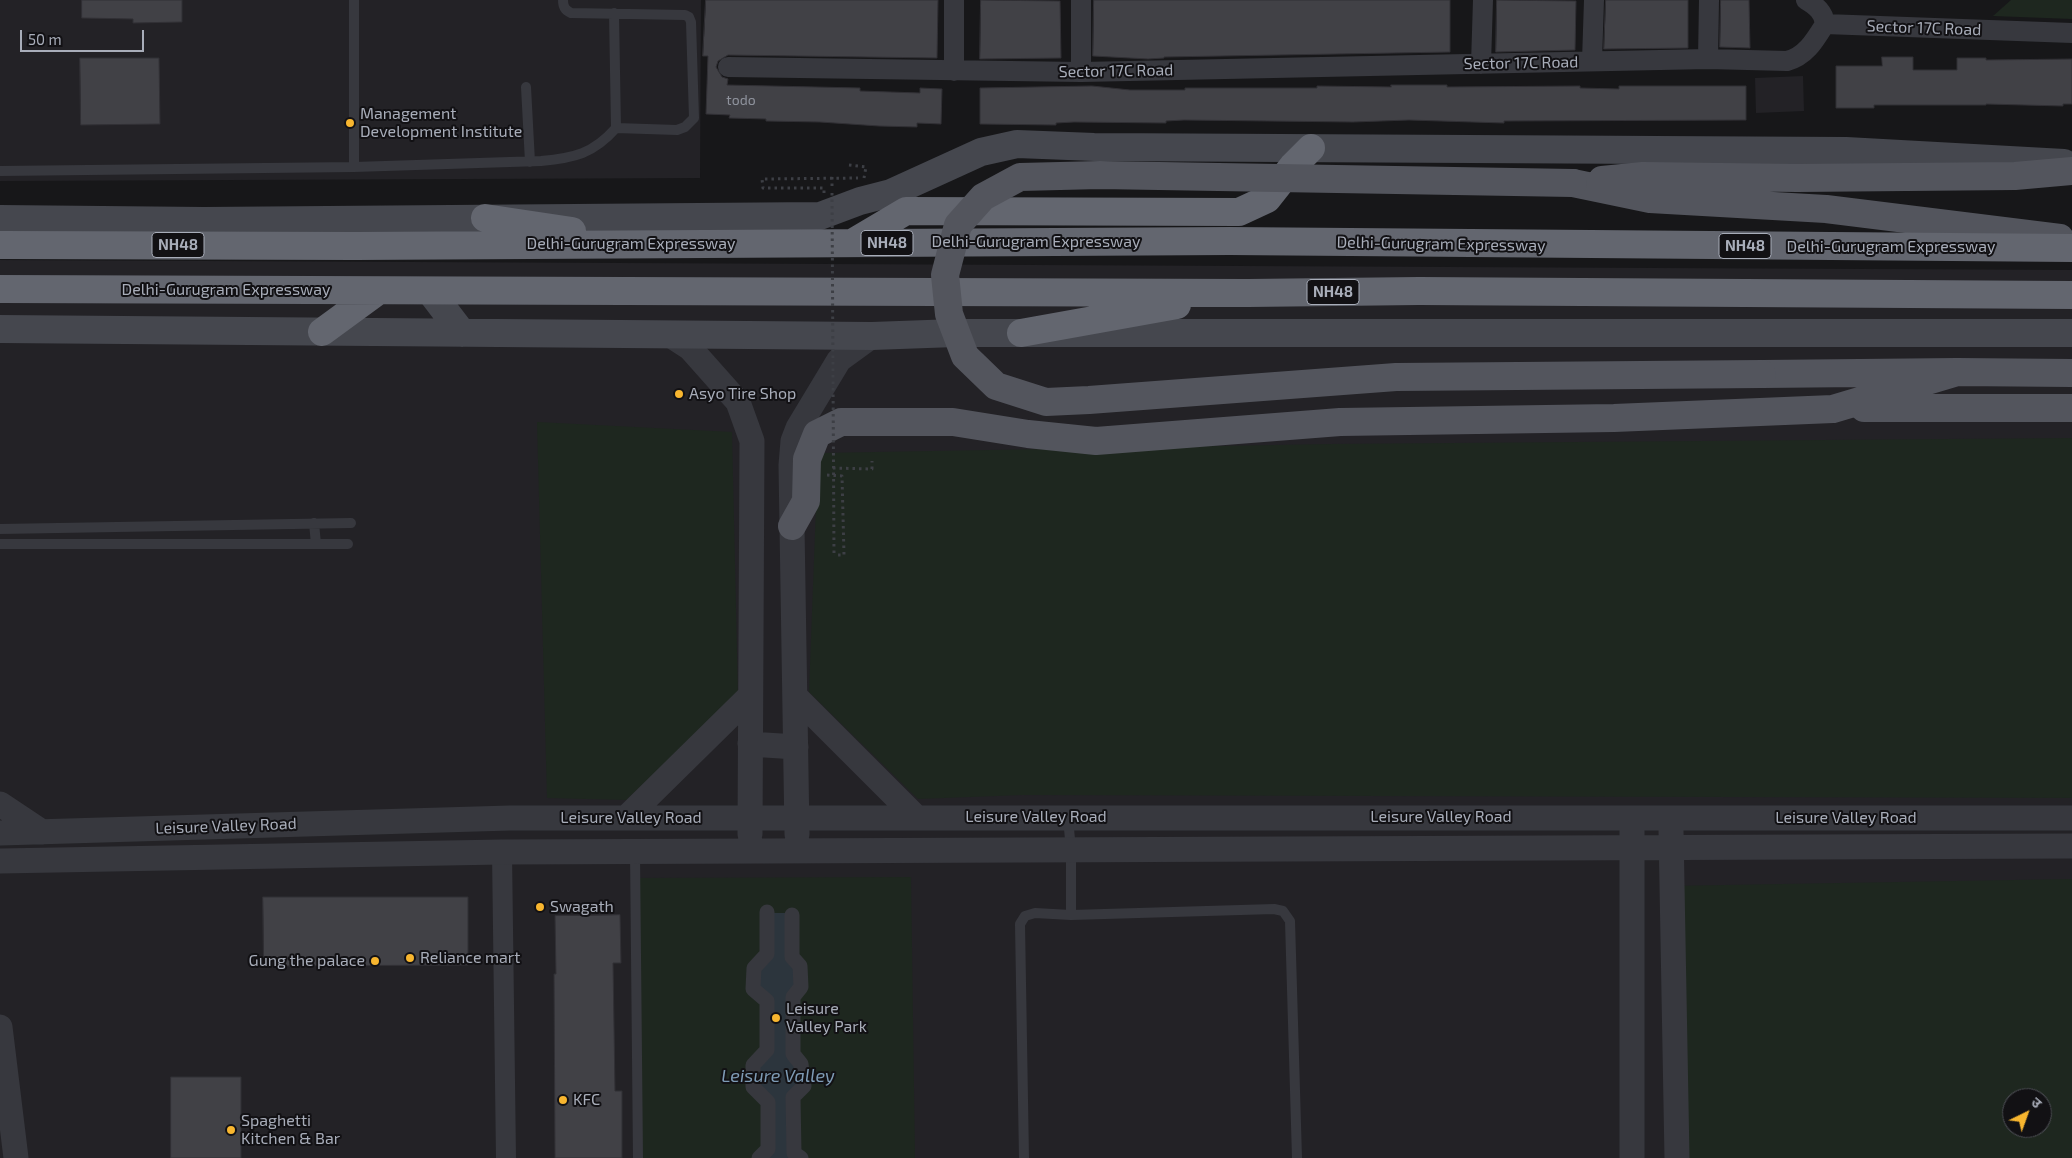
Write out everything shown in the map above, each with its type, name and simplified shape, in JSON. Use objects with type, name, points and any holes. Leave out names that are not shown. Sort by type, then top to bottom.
[{"type":"highway","points":[[851,243],[906,211],[1239,212],[1267,199],[1293,166],[1311,148]]},
{"type":"highway","points":[[485,218],[665,244]]},
{"type":"highway","name":"Delhi-Gurugram Expressway","points":[[0,245],[356,246],[1230,241],[2072,248]]},
{"type":"highway","name":"Delhi-Gurugram Expressway","points":[[0,289],[1248,293],[1419,291],[2072,295]]},
{"type":"highway","points":[[322,332],[367,291]]},
{"type":"highway","points":[[1021,333],[1248,293]]},
{"type":"main road","points":[[0,219],[204,221],[820,216],[860,201],[891,193],[981,152],[1017,144],[1094,147],[1846,151],[2072,164]]},
{"type":"main road","points":[[2072,171],[2015,176],[1797,178],[1644,176],[1573,183],[1100,175],[1020,176],[983,197],[958,225],[944,274],[949,314],[965,356],[996,386],[1046,402],[1396,377],[1957,372],[2072,373]]},
{"type":"main road","points":[[1573,183],[1650,199],[1826,209],[2072,240]]},
{"type":"main road","points":[[430,291],[462,333]]},
{"type":"main road","points":[[0,329],[872,336],[1021,333],[2072,333]]},
{"type":"main road","points":[[1833,408],[1957,372]]},
{"type":"main road","points":[[792,526],[806,501],[807,459],[817,434],[841,422],[953,422],[1028,434],[1096,441],[1340,422],[1614,418],[1833,408],[2072,408]]},
{"type":"street","points":[[954,0],[954,71]]},
{"type":"street","points":[[1081,0],[1081,72]]},
{"type":"street","points":[[1481,64],[1483,0]]},
{"type":"street","points":[[1592,61],[1594,0]]},
{"type":"street","points":[[1708,59],[1709,0]]},
{"type":"street","points":[[1806,0],[1820,11],[1825,24]]},
{"type":"street","name":"Sector 17C Road","points":[[728,67],[1081,72],[1708,59],[1787,61],[1796,58],[1811,46],[1825,24],[2072,33]]},
{"type":"street","points":[[670,335],[690,348],[738,402],[752,441],[749,851]]},
{"type":"street","points":[[797,851],[796,697],[790,465],[793,441],[798,428],[840,360],[872,336]]},
{"type":"street","points":[[626,818],[749,697]]},
{"type":"street","points":[[796,697],[916,817]]},
{"type":"street","points":[[750,744],[796,747]]},
{"type":"street","points":[[0,804],[42,832]]},
{"type":"street","points":[[1632,817],[1632,1158]]},
{"type":"street","points":[[1670,817],[1677,1158]]},
{"type":"street","name":"Leisure Valley Road","points":[[0,833],[510,818],[2072,818]]},
{"type":"street","name":"Leisure Valley Road","points":[[0,861],[502,852],[1631,846],[2072,846]]},
{"type":"street","points":[[502,852],[506,1158]]},
{"type":"street","points":[[759,1158],[768,1149],[768,1102],[753,1087],[753,1065],[768,1050],[767,1001],[753,989],[754,968],[767,954],[767,912]]},
{"type":"street","points":[[792,916],[792,957],[800,966],[801,987],[793,997],[793,1054],[801,1064],[804,1086],[793,1097],[794,1153],[801,1158]]},
{"type":"street","points":[[0,1027],[16,1158]]},
{"type":"lane","points":[[354,0],[354,167]]},
{"type":"lane","points":[[563,0],[563,6],[566,11],[571,13],[685,15],[689,17],[691,22],[694,118],[685,128],[677,130],[616,128]]},
{"type":"lane","points":[[0,171],[354,167],[530,162],[570,158],[591,151],[608,138],[616,128],[614,13]]},
{"type":"lane","points":[[526,87],[530,162]]},
{"type":"lane","points":[[0,529],[351,522]]},
{"type":"lane","points":[[314,523],[316,544]]},
{"type":"lane","points":[[63,528],[65,544]]},
{"type":"lane","points":[[0,544],[348,544]]},
{"type":"lane","points":[[1068,817],[1071,850],[1071,915]]},
{"type":"lane","points":[[635,852],[638,1158]]},
{"type":"lane","points":[[1024,1158],[1020,924],[1025,916],[1035,913],[1071,915],[1274,909],[1283,911],[1290,921],[1297,1158]]},
{"type":"path","points":[[824,193],[824,188],[762,188],[762,179],[865,178],[866,167],[849,165]]},
{"type":"path","points":[[827,475],[834,475],[842,476],[844,555],[834,555],[833,477],[833,468],[832,177]]},
{"type":"path","points":[[833,468],[872,469],[872,461]]},
{"type":"shaded area","name":"Management Development Institute","points":[[0,0],[701,0],[700,178],[0,181]]},
{"type":"shaded area","points":[[2011,0],[2072,0],[2072,19],[1993,16]]},
{"type":"shaded area","points":[[1803,76],[1804,111],[1756,113],[1755,78]]},
{"type":"shaded area","points":[[0,260],[2072,270],[2072,1158],[0,1158]]},
{"type":"shaded area","points":[[537,422],[732,432],[738,696],[626,800],[547,798]]},
{"type":"shaded area","points":[[2072,438],[2072,798],[1023,795],[918,799],[809,692],[818,453],[1331,444]]},
{"type":"shaded area","name":"Leisure Valley Park","points":[[911,877],[915,1158],[640,1158],[637,878]]},
{"type":"shaded area","points":[[2072,879],[2072,1158],[1670,1158],[1666,886]]},
{"type":"water","name":"Leisure Valley","points":[[768,913],[790,913],[800,966],[793,998],[801,1064],[793,1097],[801,1158],[759,1158],[768,1102],[753,1087],[753,1065],[767,1050],[767,1001],[753,989],[767,954]]},
{"type":"building","points":[[82,0],[182,0],[182,22],[133,23],[133,19],[82,18]]},
{"type":"building","points":[[706,0],[938,0],[937,58],[728,55],[718,61],[716,67],[722,77],[728,79],[727,85],[860,88],[860,91],[920,93],[920,88],[942,89],[941,124],[917,123],[917,127],[879,126],[766,121],[766,119],[729,118],[730,115],[706,114],[708,56],[703,56]]},
{"type":"building","points":[[981,0],[1060,1],[1061,58],[980,59]]},
{"type":"building","points":[[1094,0],[1450,0],[1450,52],[1164,57],[1148,59],[1093,56]]},
{"type":"building","points":[[1497,0],[1576,1],[1575,50],[1496,52]]},
{"type":"building","points":[[1606,0],[1688,0],[1688,48],[1604,49]]},
{"type":"building","points":[[1721,0],[1749,0],[1750,48],[1720,47]]},
{"type":"building","points":[[1882,57],[1913,57],[1913,70],[1957,70],[1957,58],[1986,58],[1986,60],[2072,59],[2072,104],[2063,104],[2063,106],[1986,104],[1874,105],[1874,108],[1836,108],[1836,66],[1882,66]]},
{"type":"building","points":[[80,58],[159,58],[160,124],[81,125]]},
{"type":"building","points":[[1391,85],[1447,85],[1447,87],[1580,86],[1580,88],[1619,89],[1619,86],[1746,86],[1746,120],[1504,121],[1504,123],[1409,120],[1353,122],[1184,120],[1166,121],[1166,123],[980,124],[980,88],[1092,86],[1130,90],[1185,90],[1185,88],[1317,88],[1317,86],[1391,87]]},
{"type":"building","points":[[263,897],[468,897],[468,965],[264,966]]},
{"type":"building","points":[[620,915],[621,963],[613,963],[615,1091],[622,1091],[622,1158],[555,1158],[555,916]]},
{"type":"building","points":[[171,1077],[241,1077],[241,1158],[171,1158]]},
{"type":"place","name":"Management Development Institute","points":[[350,123]]},
{"type":"place","name":"Asyo Tire Shop","points":[[679,394]]},
{"type":"place","name":"Swagath","points":[[540,907]]},
{"type":"place","name":"Reliance mart","points":[[410,958]]},
{"type":"place","name":"Gung the palace","points":[[375,961]]},
{"type":"place","name":"Leisure Valley Park","points":[[776,1018]]},
{"type":"place","name":"KFC","points":[[563,1100]]},
{"type":"place","name":"Spaghetti Kitchen & Bar","points":[[231,1130]]}]
